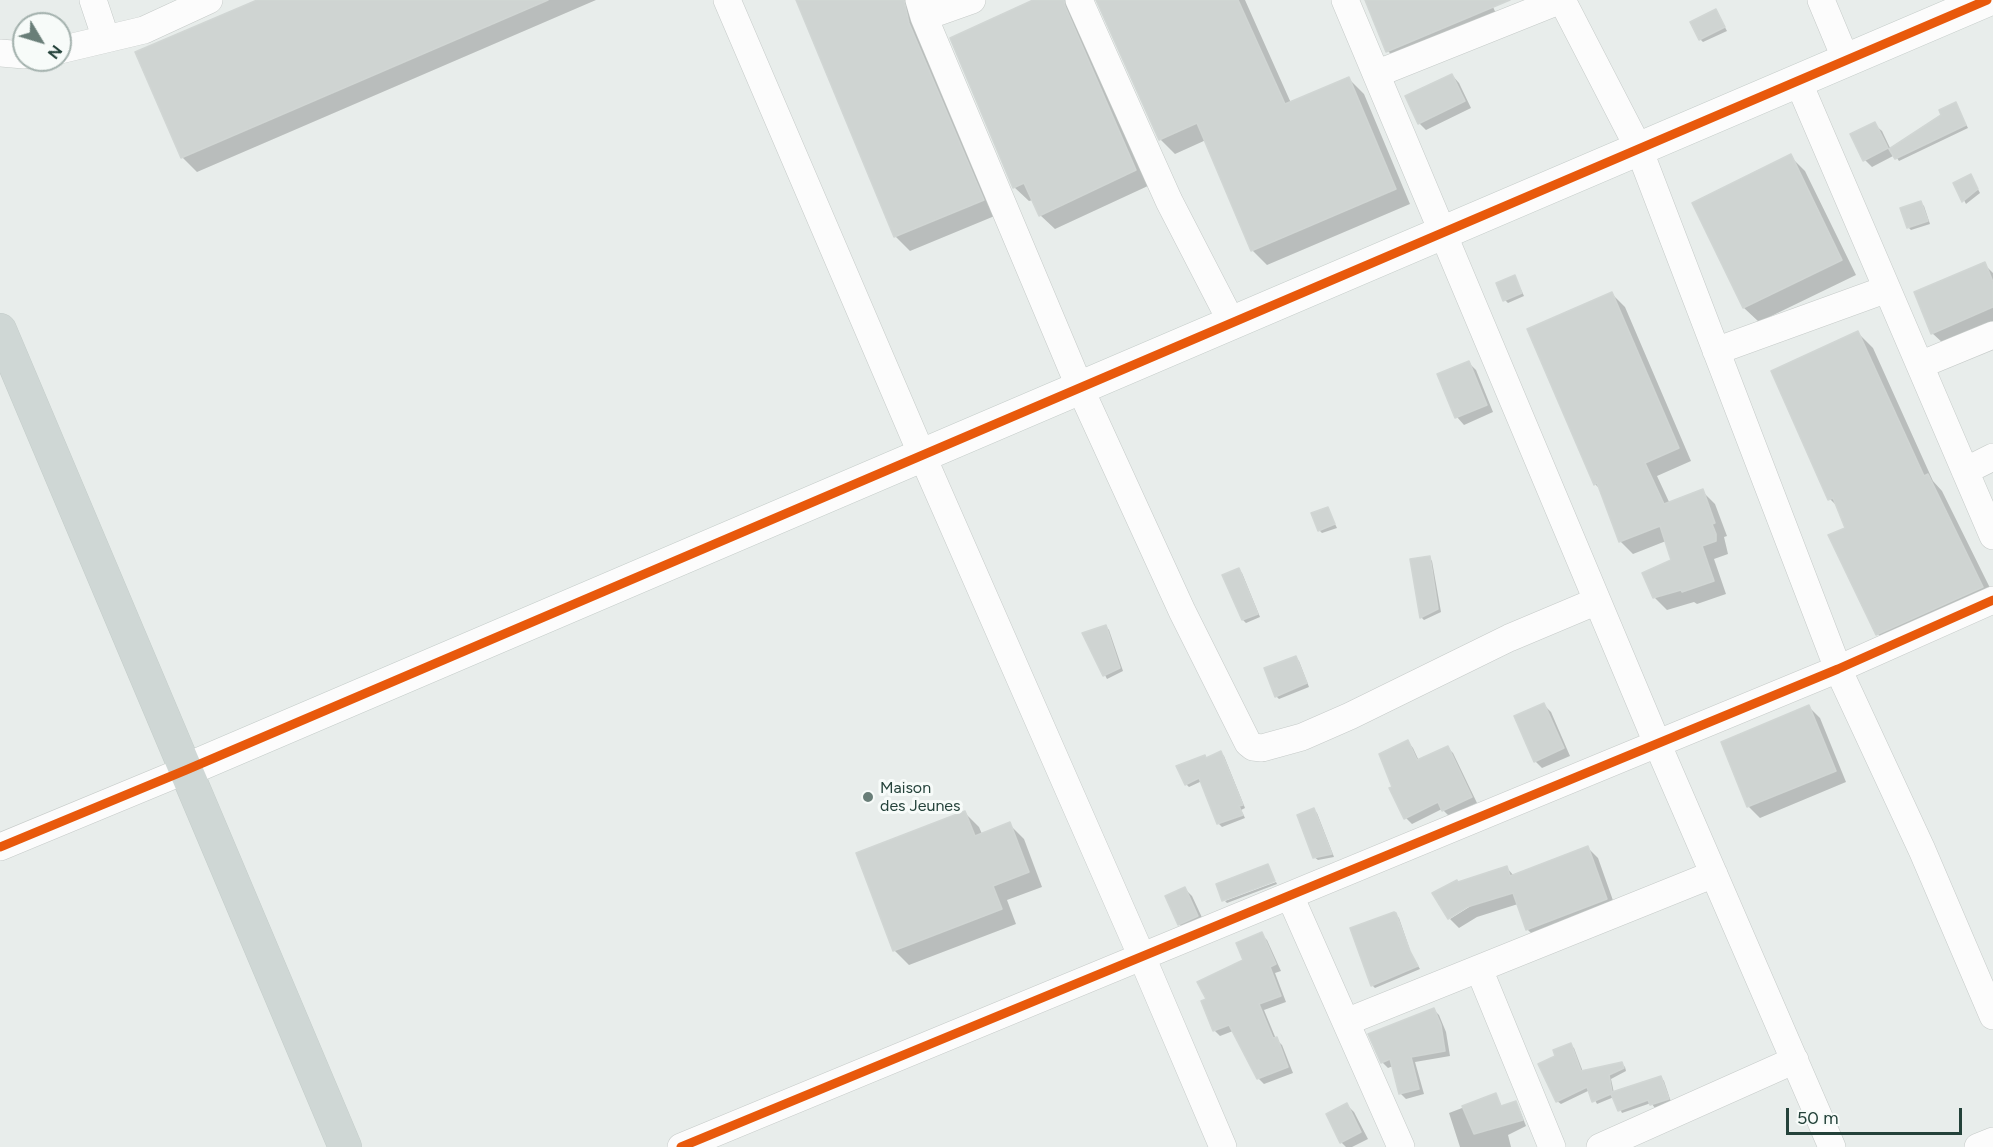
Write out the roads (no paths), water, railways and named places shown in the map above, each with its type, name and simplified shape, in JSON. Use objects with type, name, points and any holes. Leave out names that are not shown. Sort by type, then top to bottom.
[{"type":"main road","points":[[0,330],[345,1147]]},
{"type":"street","points":[[93,0],[106,39]]},
{"type":"street","points":[[72,47],[144,30],[209,0]]},
{"type":"street","points":[[727,0],[1223,1147]]},
{"type":"street","points":[[972,0],[921,9],[1080,388],[1182,611],[1248,743],[1253,747],[1262,748],[1302,737],[1371,706],[1509,638],[1597,601]]},
{"type":"street","points":[[1078,0],[1169,201],[1232,322]]},
{"type":"street","points":[[1345,0],[1657,743],[1832,1147]]},
{"type":"street","points":[[1376,74],[1561,0],[1638,149],[1838,669],[1922,849],[1993,1016]]},
{"type":"street","points":[[1821,0],[1846,60]]},
{"type":"street","points":[[0,847],[186,770],[1987,0]]},
{"type":"street","points":[[1798,81],[1993,536]]},
{"type":"street","points":[[1716,351],[1887,289]]},
{"type":"street","points":[[1920,365],[1993,335]]},
{"type":"street","points":[[1965,471],[1993,457]]},
{"type":"street","points":[[681,1147],[1838,669],[1993,600]]},
{"type":"street","points":[[1346,1022],[1714,874]]},
{"type":"street","points":[[1290,896],[1401,1147]]},
{"type":"street","points":[[1479,969],[1552,1147]]},
{"type":"street","points":[[1617,1144],[1795,1060]]},
{"type":"street","points":[[1978,1147],[1993,1140]]},
{"type":"place","name":"Maison des Jeunes","points":[[868,797]]}]
